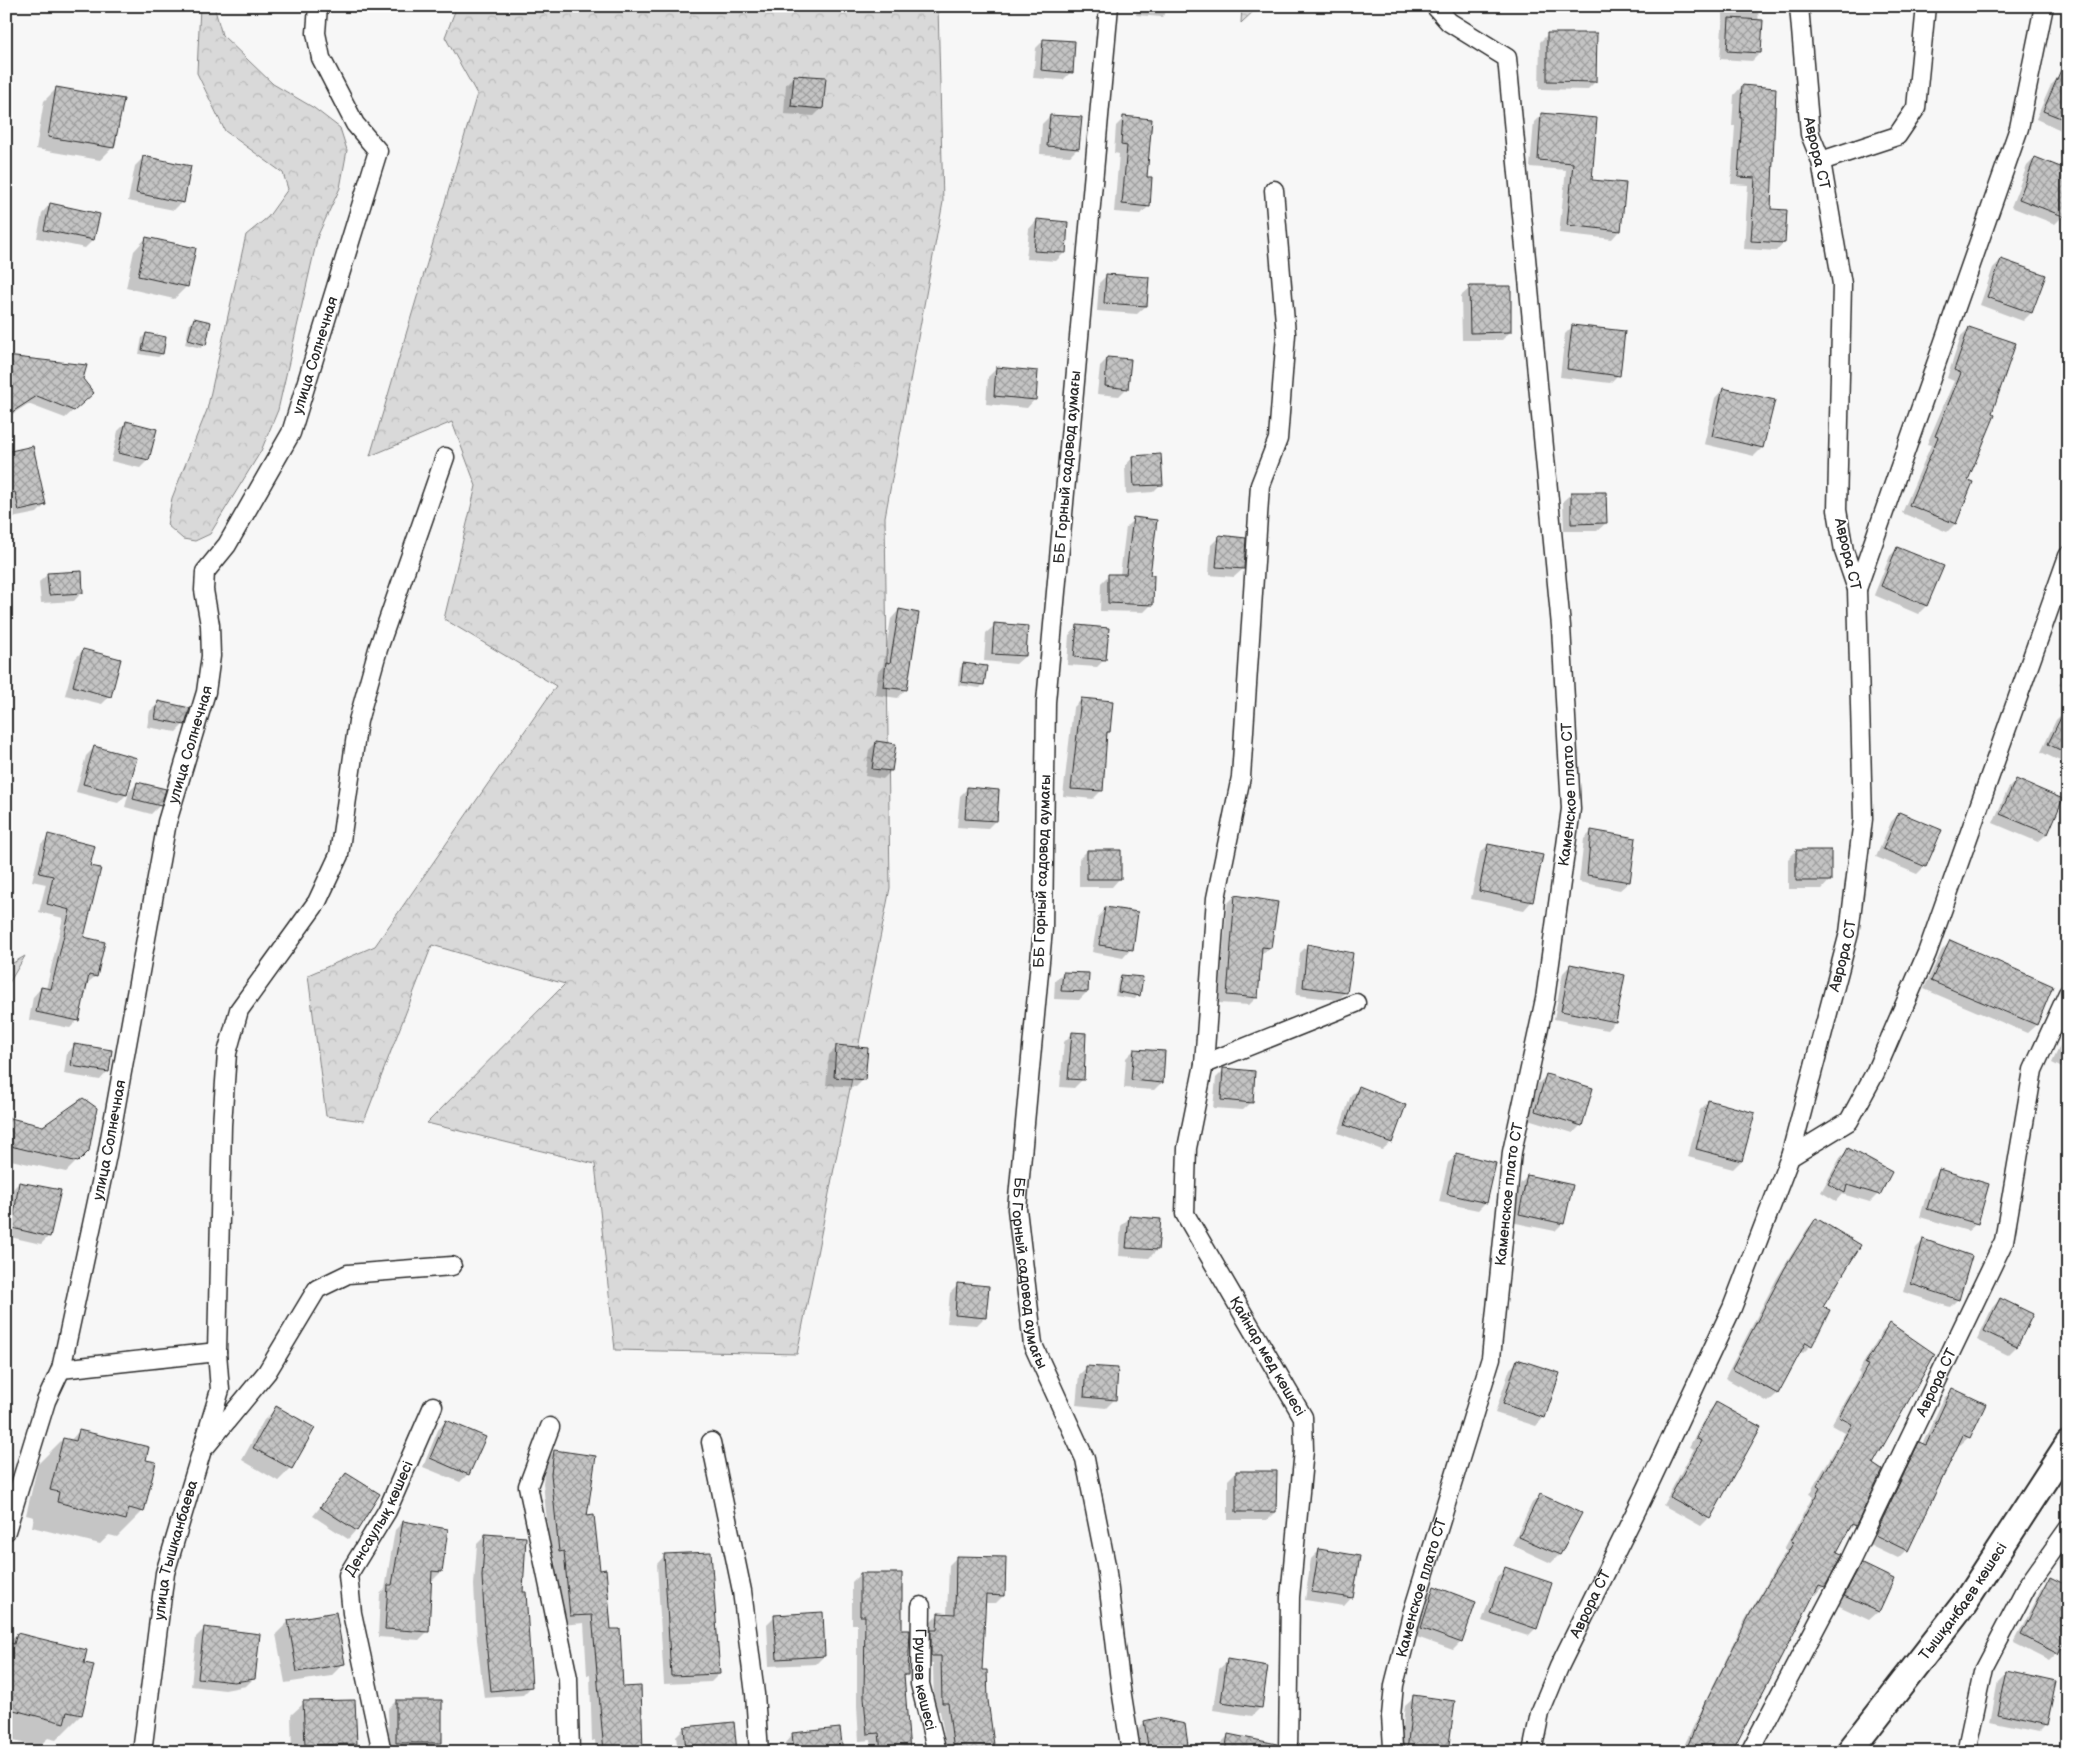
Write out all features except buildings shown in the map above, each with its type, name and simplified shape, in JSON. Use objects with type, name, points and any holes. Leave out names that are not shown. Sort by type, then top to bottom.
[{"type":"street","name":"улица Солнечная","points":[[61,1369],[107,1155],[167,822],[206,692],[211,656],[210,625],[204,590],[205,572],[227,545],[291,433],[378,151],[355,124],[320,58],[316,33],[318,6]]},
{"type":"street","name":"ББ Горный садовод аумағы","points":[[1109,6],[1046,702],[1043,929],[1017,1209],[1033,1345],[1085,1459],[1106,1565],[1121,1689],[1131,1752]]},
{"type":"street","name":"Каменское плато СТ","points":[[1396,1752],[1393,1747],[1391,1716],[1396,1676],[1412,1614],[1492,1358],[1512,1152],[1545,999],[1571,809],[1560,626],[1507,58],[1450,22],[1435,6]]},
{"type":"street","name":"Аврора СТ","points":[[1532,1752],[1540,1714],[1559,1667],[1642,1499],[1732,1308],[1790,1157],[1849,932],[1863,819],[1857,589],[1844,551],[1838,510],[1842,284],[1821,161],[1810,134],[1799,6]]},
{"type":"street","points":[[1821,161],[1897,136],[1912,116],[1916,108],[1926,6]]},
{"type":"street","points":[[1857,589],[2019,128],[2044,6]]},
{"type":"street","name":"Қайнар мед көшесі","points":[[1274,190],[1286,334],[1278,439],[1260,486],[1241,777],[1216,898],[1204,1064],[1187,1148],[1185,1214],[1303,1417],[1304,1450],[1290,1597],[1288,1752]]},
{"type":"street","name":"улица Тышканбаева","points":[[142,1752],[165,1573],[220,1390],[217,1352],[222,1125],[227,1053],[239,1010],[317,902],[339,855],[358,721],[378,648],[445,457]]},
{"type":"street","points":[[1790,1157],[1849,1120],[1874,1073],[1927,953],[2068,556]]},
{"type":"street","name":"Аврора СТ","points":[[1750,1752],[1849,1564],[2004,1241],[2033,1070],[2068,993]]},
{"type":"street","points":[[1204,1064],[1356,1003]]},
{"type":"street","points":[[201,1453],[267,1372],[317,1289],[348,1274],[452,1266]]},
{"type":"street","points":[[6,1531],[46,1401],[61,1369],[217,1352]]},
{"type":"street","name":"Денсаулық көшесі","points":[[382,1752],[352,1613],[348,1575],[387,1511],[433,1406]]},
{"type":"street","points":[[550,1427],[528,1486],[568,1678],[570,1752]]},
{"type":"street","points":[[711,1442],[742,1591],[755,1694],[758,1752]]},
{"type":"street","name":"Тышқанбаев көшесі","points":[[1848,1752],[1964,1604],[2068,1444]]},
{"type":"street","points":[[1966,1752],[1984,1668],[2026,1588],[2068,1529]]},
{"type":"street","name":"Грушев көшесі","points":[[921,1606],[920,1684],[938,1752]]},
{"type":"green space","points":[[200,6],[214,6],[222,35],[273,84],[314,108],[340,128],[347,150],[340,188],[318,235],[278,410],[261,451],[210,534],[195,541],[183,539],[167,525],[172,498],[207,410],[246,235],[268,217],[288,189],[283,173],[225,131],[197,73]]},
{"type":"green space","points":[[457,6],[938,6],[943,202],[885,517],[890,888],[797,1354],[615,1350],[595,1164],[427,1123],[565,984],[432,945],[364,1121],[326,1116],[308,975],[375,946],[556,686],[444,619],[476,486],[452,422],[370,456],[477,94],[445,37]]},
{"type":"green space","points":[[1242,6],[1259,6],[1241,23]]},
{"type":"green space","points":[[25,956],[6,988],[6,967]]}]
